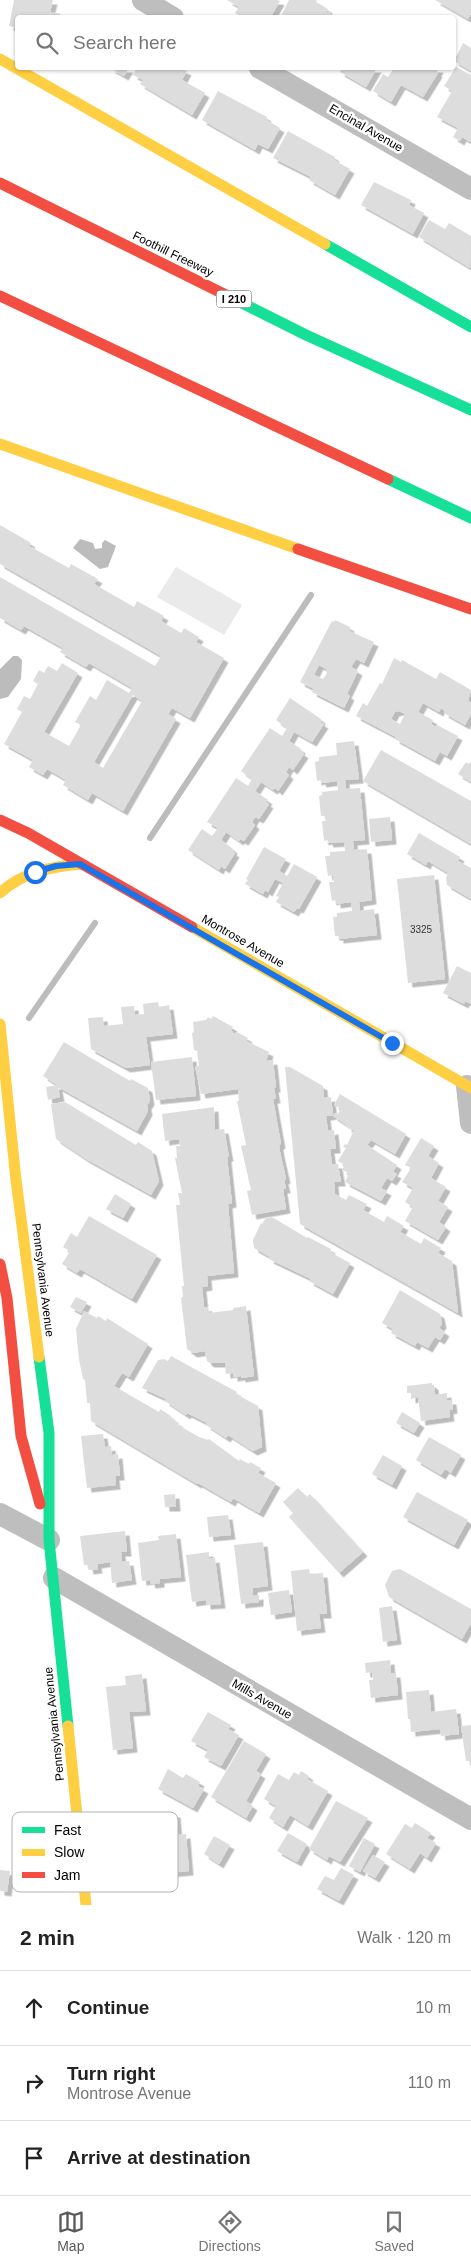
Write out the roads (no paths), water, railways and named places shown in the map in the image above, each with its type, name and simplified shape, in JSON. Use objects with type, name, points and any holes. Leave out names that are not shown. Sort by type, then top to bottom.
[{"type":"main road","points":[[0,59],[15,68]]},
{"type":"main road","points":[[19,70],[471,327]]},
{"type":"main road","name":"Foothill Freeway","points":[[0,183],[306,335],[471,410]]},
{"type":"main road","points":[[0,296],[471,518]]},
{"type":"main road","points":[[0,444],[471,609]]},
{"type":"main road","name":"Montrose Avenue","points":[[0,820],[28,833],[469,1087]]},
{"type":"main road","points":[[0,893],[12,881],[35,872],[56,866],[80,864]]},
{"type":"main road","name":"Pennsylvania Avenue","points":[[0,1024],[3,1085],[49,1433],[49,1540],[77,1812]]},
{"type":"main road","name":"Pennsylvania Avenue","points":[[0,1264],[7,1298],[21,1436],[49,1540]]},
{"type":"main road","name":"Pennsylvania Avenue","points":[[85,1892],[86,1905]]},
{"type":"street","points":[[143,0],[168,15]]},
{"type":"street","name":"Encinal Avenue","points":[[263,70],[471,189]]},
{"type":"street","points":[[469,1087],[471,1123]]},
{"type":"street","points":[[0,1514],[49,1540]]},
{"type":"street","name":"Mills Avenue","points":[[54,1578],[471,1819]]},
{"type":"waterway","points":[[150,838],[311,595]]},
{"type":"waterway","points":[[29,1018],[95,923]]}]
